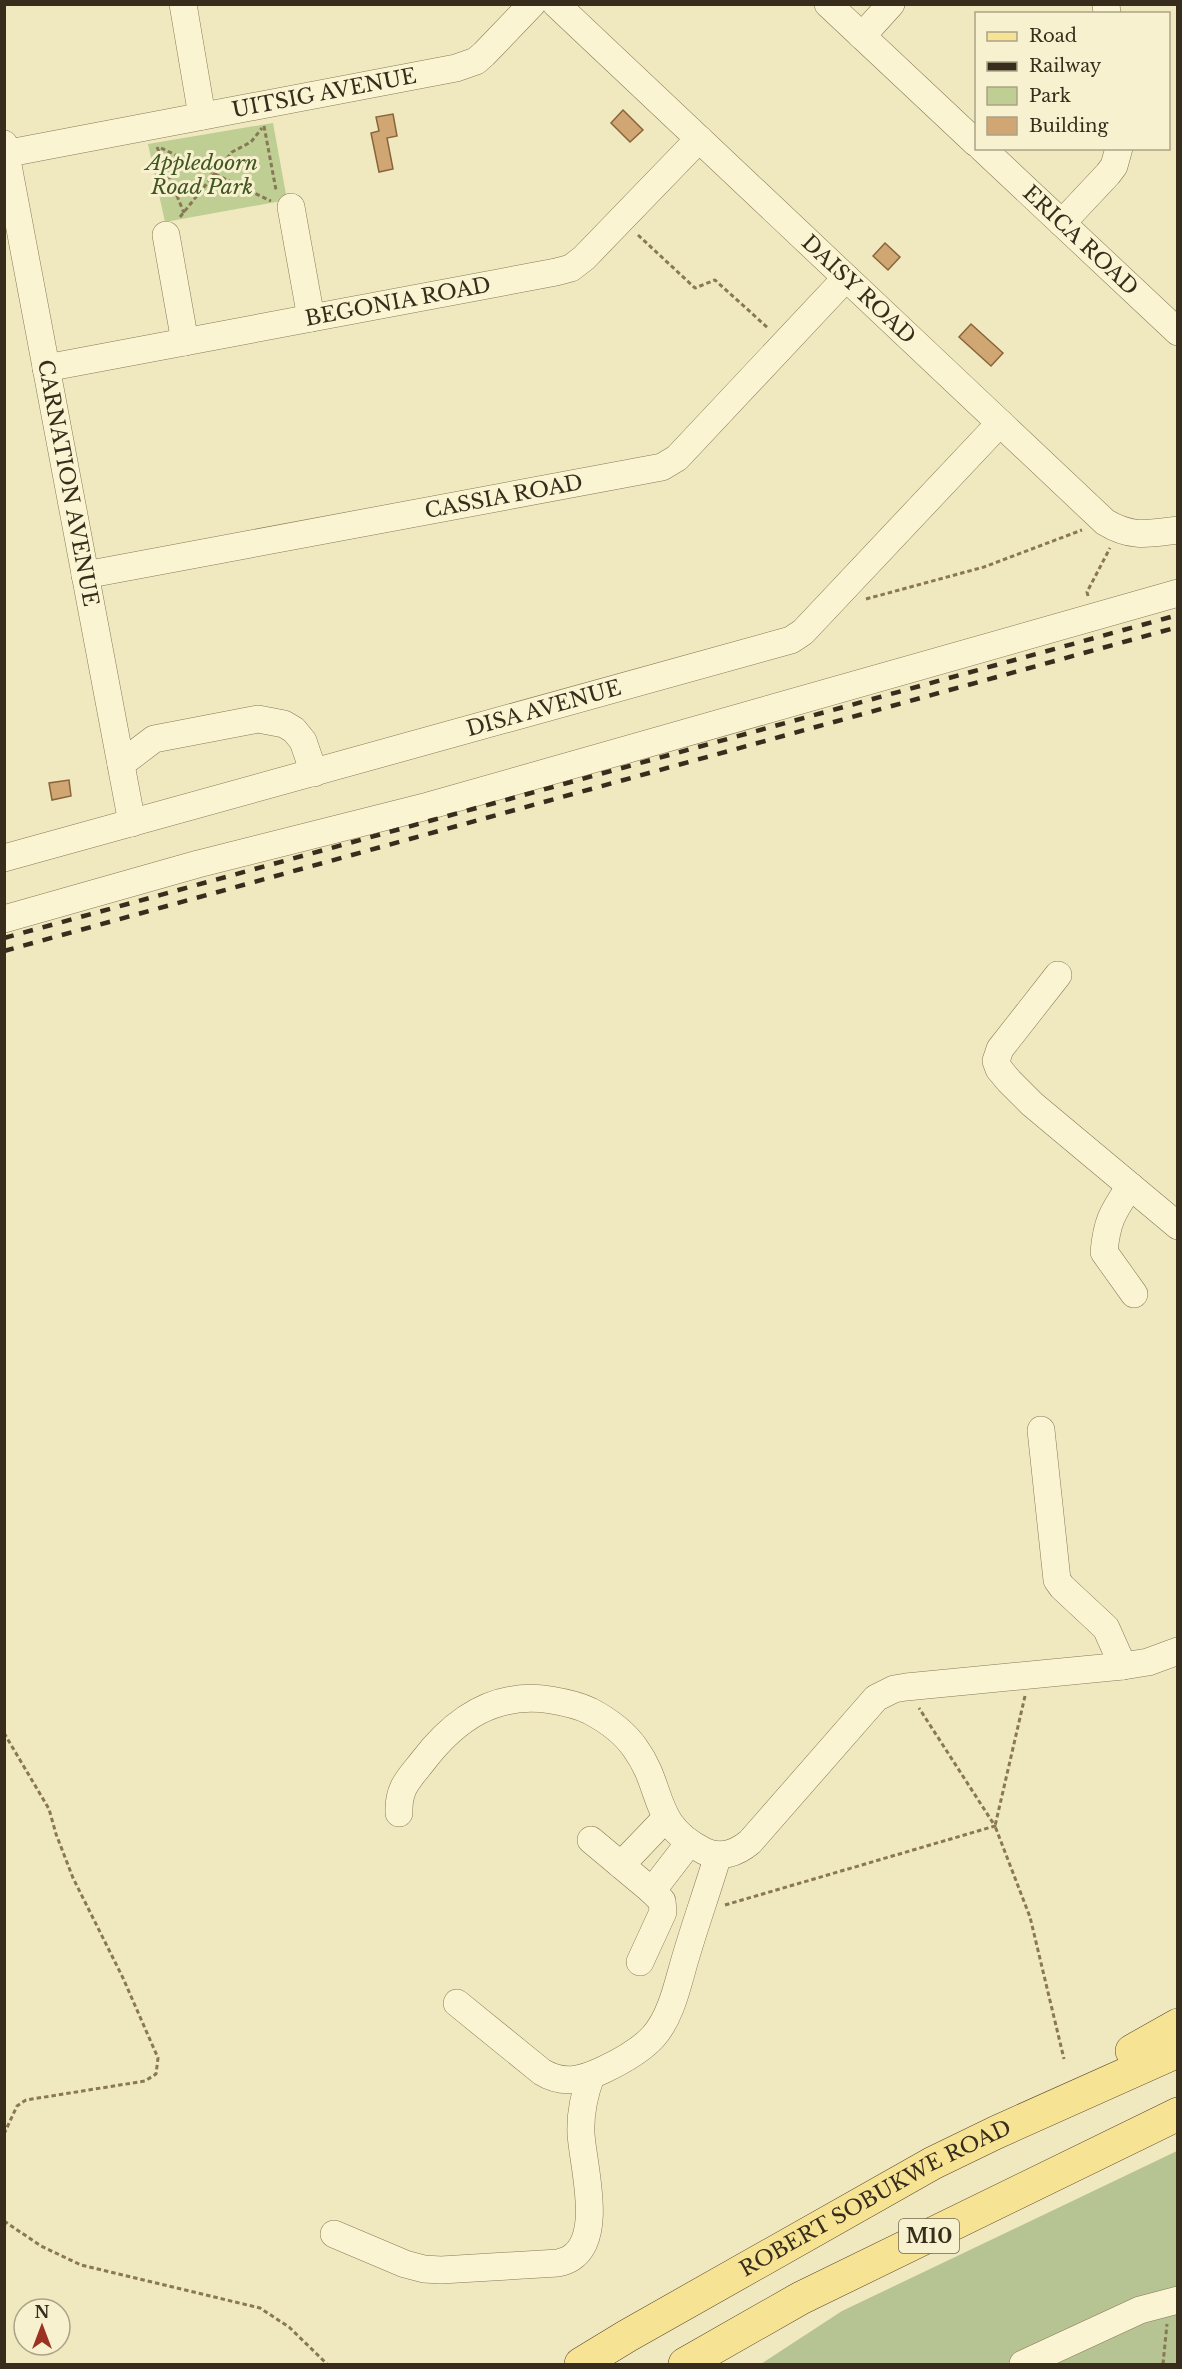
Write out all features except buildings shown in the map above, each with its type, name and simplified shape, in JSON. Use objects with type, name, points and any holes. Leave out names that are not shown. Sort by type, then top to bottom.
[{"type":"main road","points":[[997,2132],[1178,2025]]},
{"type":"main road","name":"ROBERT SOBUKWE ROAD","points":[[581,2364],[876,2194],[997,2132],[1178,2051]]},
{"type":"main road","name":"M10","points":[[685,2364],[801,2298],[1178,2114]]},
{"type":"street","name":"UITSIG AVENUE","points":[[183,4],[202,116],[263,115],[466,65],[484,54],[532,4]]},
{"type":"street","name":"DAISY ROAD","points":[[556,4],[1112,526]]},
{"type":"street","points":[[828,4],[975,142]]},
{"type":"street","points":[[862,36],[891,4]]},
{"type":"street","points":[[5,150],[154,135],[202,116]]},
{"type":"street","name":"BEGONIA ROAD","points":[[46,368],[571,268],[584,258],[699,139]]},
{"type":"street","name":"CARNATION AVENUE","points":[[5,150],[132,823]]},
{"type":"street","name":"ERICA ROAD","points":[[984,150],[1178,332]]},
{"type":"street","points":[[1062,223],[1108,174],[1114,166],[1118,150]]},
{"type":"street","points":[[284,204],[311,318]]},
{"type":"street","points":[[166,235],[185,342]]},
{"type":"street","name":"CASSIA ROAD","points":[[85,575],[662,467],[677,458],[846,278]]},
{"type":"street","name":"DISA AVENUE","points":[[4,858],[790,640],[803,632],[1000,423]]},
{"type":"street","points":[[1112,526],[1146,535],[1178,530]]},
{"type":"street","points":[[4,919],[198,864],[428,806],[1178,593]]},
{"type":"street","points":[[121,764],[154,739],[258,719],[284,724],[294,730],[303,741],[314,772]]},
{"type":"street","points":[[1058,975],[1000,1049],[996,1061],[999,1069],[1032,1104],[1178,1226]]},
{"type":"street","points":[[1130,1186],[1111,1215],[1104,1252],[1134,1294]]},
{"type":"street","points":[[1041,1430],[1057,1580],[1106,1628],[1123,1666]]},
{"type":"street","points":[[399,1813],[400,1792],[432,1749],[457,1724],[477,1711],[496,1704],[518,1698],[538,1698],[563,1702],[588,1710],[622,1734],[635,1748],[646,1767],[666,1818],[676,1833],[708,1853],[718,1855],[735,1852],[750,1842],[876,1698],[894,1689],[1123,1666],[1148,1662],[1178,1651]]},
{"type":"street","points":[[621,1865],[666,1818]]},
{"type":"street","points":[[591,1840],[662,1901],[663,1912],[640,1962]]},
{"type":"street","points":[[652,1891],[689,1843]]},
{"type":"street","points":[[457,2003],[551,2077],[568,2081],[591,2076],[617,2063],[643,2046],[659,2030],[674,1995],[718,1855]]},
{"type":"street","points":[[334,2234],[405,2264],[441,2270],[558,2263],[572,2258],[582,2245],[588,2230],[588,2191],[581,2135],[581,2112],[591,2076]]},
{"type":"street","points":[[1023,2364],[1140,2310],[1173,2301]]},
{"type":"path","points":[[166,235],[232,152],[251,142],[263,115]]},
{"type":"path","points":[[154,135],[215,175],[271,201],[284,204],[272,161],[263,115]]},
{"type":"path","points":[[154,135],[184,213]]},
{"type":"path","points":[[621,220],[695,288],[715,280],[752,311],[783,344]]},
{"type":"path","points":[[857,601],[984,567],[1112,526]]},
{"type":"path","points":[[1095,616],[1087,592],[1112,526]]},
{"type":"path","points":[[995,1826],[1029,1676]]},
{"type":"path","points":[[906,1687],[995,1826],[1030,1917],[1064,2058]]},
{"type":"path","points":[[4,1733],[50,1809],[56,1834],[73,1878],[123,1978],[158,2058],[158,2065],[156,2074],[145,2081],[26,2100],[17,2106],[4,2134]]},
{"type":"path","points":[[700,1912],[995,1826]]},
{"type":"path","points":[[4,2221],[41,2246],[81,2265],[260,2308],[289,2327],[327,2364]]},
{"type":"path","points":[[1163,2364],[1173,2301]]},
{"type":"green space","name":"Appledoorn Road Park","points":[[273,123],[287,200],[165,222],[148,144]]},
{"type":"green space","points":[[1177,2151],[1177,2364],[761,2364],[842,2311]]},
{"type":"railway","points":[[4,938],[1178,615]]},
{"type":"railway","points":[[4,951],[1178,627]]}]
